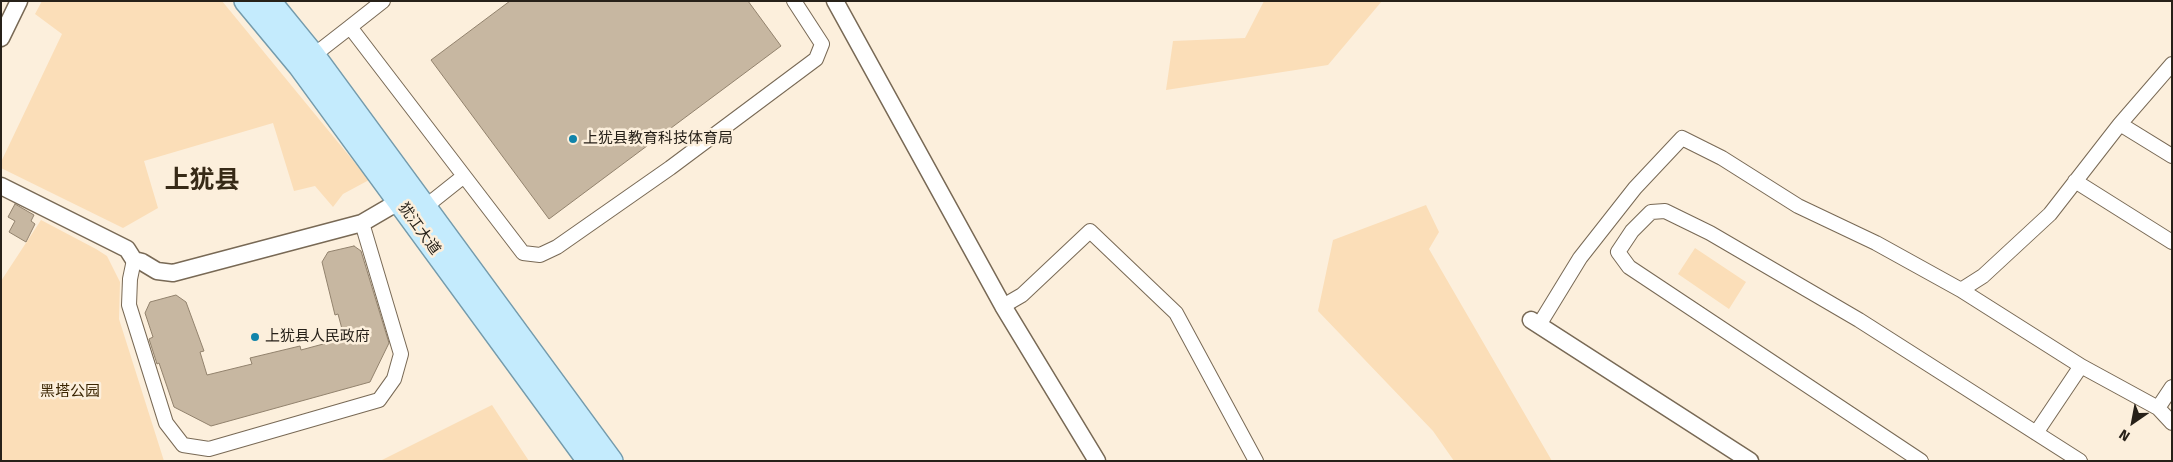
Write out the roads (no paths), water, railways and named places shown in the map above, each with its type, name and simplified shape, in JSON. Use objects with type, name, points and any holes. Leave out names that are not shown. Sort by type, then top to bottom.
[{"type":"main road","name":"犹江大道","points":[[245,1],[299,66],[588,461]]},
{"type":"main road","name":"犹江大道","points":[[270,1],[314,55],[612,461]]},
{"type":"street","points":[[1,38],[19,1]]},
{"type":"street","points":[[314,55],[383,1]]},
{"type":"street","points":[[350,27],[522,253],[540,255],[557,246],[670,168],[816,59],[822,44],[794,1]]},
{"type":"street","points":[[834,1],[1002,306],[1097,461]]},
{"type":"street","points":[[1961,290],[1983,276],[2050,214],[2120,124],[2170,69]]},
{"type":"street","points":[[2120,124],[2172,156]]},
{"type":"street","points":[[1750,461],[1535,322],[1580,258],[1635,188],[1682,138],[1722,158],[1798,206],[1876,243],[1961,290],[2080,366],[2158,408],[2172,423]]},
{"type":"street","points":[[425,207],[464,176]]},
{"type":"street","points":[[2076,181],[2172,242]]},
{"type":"street","points":[[1,186],[127,249],[134,260],[142,262],[157,272],[173,273],[362,223],[398,202]]},
{"type":"street","points":[[1920,461],[1629,267],[1618,252],[1632,231],[1651,212],[1665,211],[1701,229],[1859,320],[2080,461]]},
{"type":"street","points":[[134,260],[130,279],[129,305],[166,423],[183,445],[208,449],[379,400],[394,379],[401,354],[362,223]]},
{"type":"street","points":[[1002,306],[1022,295],[1090,231],[1176,313],[1256,461]]},
{"type":"street","points":[[2036,433],[2080,366]]},
{"type":"street","points":[[2158,408],[2172,387]]},
{"type":"place","name":"上犹县教育科技体育局","points":[[573,139]]},
{"type":"place","name":"上犹县人民政府","points":[[255,337]]},
{"type":"district","name":"上犹县","points":[[202,181]]},
{"type":"park label","name":"黑塔公园","points":[[70,392]]}]
